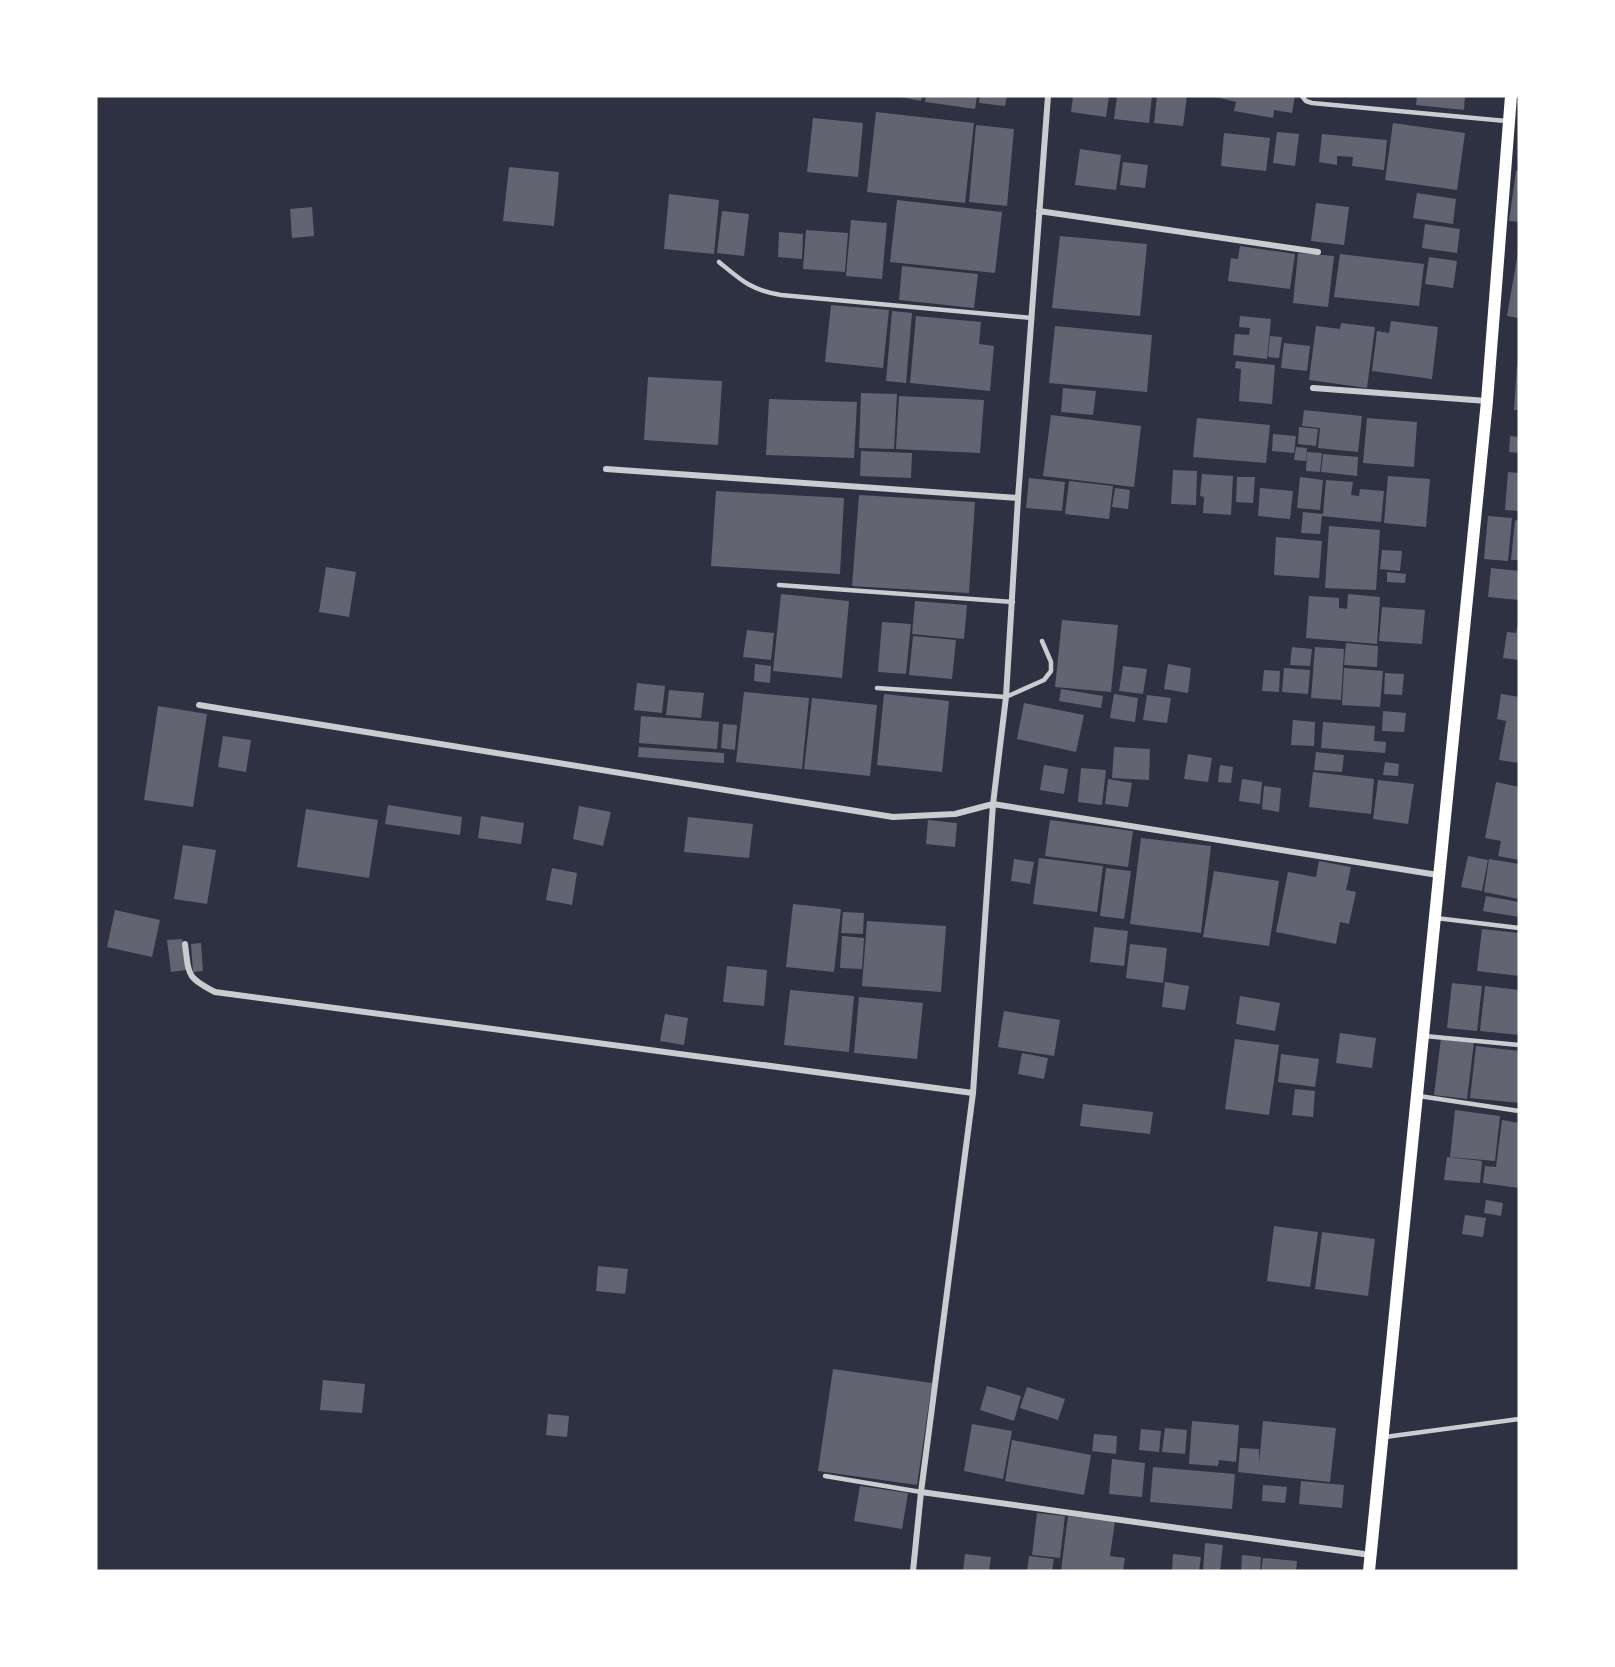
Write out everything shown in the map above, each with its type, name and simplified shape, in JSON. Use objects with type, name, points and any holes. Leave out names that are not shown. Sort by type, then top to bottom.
[{"type":"main road","points":[[1369,1571],[1487,401],[1511,96]]},
{"type":"street","points":[[913,1571],[921,1492],[973,1093],[993,804],[1006,697],[1018,498],[1048,96]]},
{"type":"street","points":[[1039,211],[1318,252]]},
{"type":"street","points":[[1313,388],[1487,401]]},
{"type":"street","points":[[606,469],[1018,498]]},
{"type":"street","points":[[199,705],[893,817],[955,814],[993,804],[1438,875]]},
{"type":"street","points":[[185,944],[189,970],[194,982],[215,992],[973,1093]]},
{"type":"street","points":[[921,1492],[1371,1555]]},
{"type":"lane","points":[[1302,96],[1306,101],[1312,103],[1509,121]]},
{"type":"lane","points":[[719,262],[760,292],[1032,318]]},
{"type":"lane","points":[[779,585],[1012,602]]},
{"type":"lane","points":[[877,688],[1006,697],[1044,680],[1051,671],[1051,662],[1042,641]]},
{"type":"lane","points":[[1434,918],[1519,928]]},
{"type":"lane","points":[[1422,1036],[1519,1045]]},
{"type":"lane","points":[[1416,1096],[1519,1111]]},
{"type":"lane","points":[[1383,1437],[1519,1419]]},
{"type":"lane","points":[[825,1476],[921,1492]]},
{"type":"building","points":[[895,96],[922,96],[921,101]]},
{"type":"building","points":[[926,96],[977,96],[975,109],[925,102]]},
{"type":"building","points":[[980,96],[1007,96],[1005,106],[979,103]]},
{"type":"building","points":[[1073,96],[1109,96],[1106,117],[1071,112]]},
{"type":"building","points":[[1117,96],[1152,96],[1149,123],[1114,119]]},
{"type":"building","points":[[1157,96],[1187,96],[1183,126],[1154,123]]},
{"type":"building","points":[[1212,96],[1295,96],[1292,113],[1274,110],[1273,118],[1234,111],[1236,102]]},
{"type":"building","points":[[1417,96],[1465,96],[1464,110],[1416,105]]},
{"type":"building","points":[[876,112],[974,123],[965,203],[867,192]]},
{"type":"building","points":[[813,118],[863,123],[858,177],[807,172]]},
{"type":"building","points":[[1393,123],[1465,133],[1457,190],[1385,180]]},
{"type":"building","points":[[976,125],[1014,129],[1007,206],[969,202]]},
{"type":"building","points":[[1277,132],[1299,134],[1295,166],[1273,163]]},
{"type":"building","points":[[1224,133],[1270,138],[1266,171],[1221,166]]},
{"type":"building","points":[[1322,134],[1387,140],[1384,170],[1352,166],[1353,157],[1337,156],[1337,165],[1319,162]]},
{"type":"building","points":[[1080,149],[1121,155],[1116,190],[1075,185]]},
{"type":"building","points":[[1123,162],[1148,165],[1145,188],[1120,185]]},
{"type":"building","points":[[509,167],[559,172],[554,226],[503,221]]},
{"type":"building","points":[[1516,171],[1519,171],[1519,222],[1509,221]]},
{"type":"building","points":[[1417,193],[1456,199],[1453,224],[1413,218]]},
{"type":"building","points":[[669,194],[719,200],[714,254],[664,249]]},
{"type":"building","points":[[897,200],[1002,212],[995,273],[890,262]]},
{"type":"building","points":[[1316,203],[1349,207],[1344,245],[1311,241]]},
{"type":"building","points":[[312,207],[314,236],[292,238],[290,209]]},
{"type":"building","points":[[722,211],[749,214],[744,256],[717,253]]},
{"type":"building","points":[[851,220],[887,223],[882,279],[846,276]]},
{"type":"building","points":[[1425,224],[1460,229],[1457,253],[1422,248]]},
{"type":"building","points":[[806,230],[848,233],[845,272],[803,269]]},
{"type":"building","points":[[779,232],[803,234],[802,259],[778,257]]},
{"type":"building","points":[[1060,236],[1147,244],[1140,316],[1052,308]]},
{"type":"building","points":[[1240,246],[1295,254],[1290,289],[1228,281],[1231,258],[1238,259]]},
{"type":"building","points":[[1519,252],[1519,318],[1507,316]]},
{"type":"building","points":[[1298,253],[1334,256],[1328,307],[1293,303]]},
{"type":"building","points":[[1340,254],[1424,264],[1419,306],[1334,297]]},
{"type":"building","points":[[1429,257],[1457,261],[1453,288],[1425,284]]},
{"type":"building","points":[[902,266],[978,274],[974,308],[899,300]]},
{"type":"building","points":[[831,305],[889,310],[883,368],[825,362]]},
{"type":"building","points":[[892,311],[912,313],[906,383],[886,381]]},
{"type":"building","points":[[916,316],[981,322],[979,344],[994,346],[990,391],[910,383]]},
{"type":"building","points":[[1240,316],[1271,319],[1267,359],[1233,355],[1235,334],[1249,335],[1250,328],[1239,327]]},
{"type":"building","points":[[1391,321],[1438,327],[1432,379],[1372,371],[1377,331],[1389,333]]},
{"type":"building","points":[[1341,323],[1375,327],[1367,388],[1309,380],[1316,326],[1340,329]]},
{"type":"building","points":[[1055,326],[1152,335],[1147,392],[1049,383]]},
{"type":"building","points":[[1270,336],[1282,337],[1279,358],[1268,357]]},
{"type":"building","points":[[1284,343],[1310,346],[1307,371],[1281,368]]},
{"type":"building","points":[[1236,361],[1275,365],[1272,404],[1239,401],[1241,369],[1235,368]]},
{"type":"building","points":[[1517,365],[1519,365],[1519,410],[1514,410]]},
{"type":"building","points":[[648,377],[722,381],[718,445],[644,440]]},
{"type":"building","points":[[1063,388],[1096,391],[1093,415],[1061,412]]},
{"type":"building","points":[[861,393],[897,394],[894,449],[859,448]]},
{"type":"building","points":[[899,396],[984,400],[980,453],[896,449]]},
{"type":"building","points":[[769,399],[857,402],[854,458],[766,455]]},
{"type":"building","points":[[1304,410],[1362,416],[1358,452],[1318,448],[1320,428],[1302,426]]},
{"type":"building","points":[[1051,415],[1141,426],[1134,487],[1043,476]]},
{"type":"building","points":[[1197,418],[1270,425],[1266,463],[1193,457]]},
{"type":"building","points":[[1367,418],[1417,422],[1414,467],[1363,463]]},
{"type":"building","points":[[1299,427],[1318,429],[1316,446],[1298,444]]},
{"type":"building","points":[[1273,434],[1296,436],[1294,453],[1272,451]]},
{"type":"building","points":[[1510,436],[1519,437],[1519,453],[1509,452]]},
{"type":"building","points":[[1296,447],[1307,448],[1306,461],[1294,460]]},
{"type":"building","points":[[861,451],[912,453],[911,478],[860,476]]},
{"type":"building","points":[[1307,452],[1322,453],[1320,472],[1306,471]]},
{"type":"building","points":[[1323,454],[1358,457],[1357,476],[1321,472]]},
{"type":"building","points":[[1173,470],[1197,471],[1196,505],[1171,504]]},
{"type":"building","points":[[1508,472],[1519,473],[1519,511],[1505,510]]},
{"type":"building","points":[[1202,474],[1233,476],[1231,515],[1203,513],[1204,497],[1200,496]]},
{"type":"building","points":[[1388,476],[1430,479],[1426,527],[1384,523]]},
{"type":"building","points":[[1237,477],[1255,477],[1253,503],[1236,502]]},
{"type":"building","points":[[1300,477],[1323,480],[1320,510],[1297,508]]},
{"type":"building","points":[[1029,478],[1065,482],[1062,511],[1026,508]]},
{"type":"building","points":[[1326,480],[1353,482],[1351,495],[1359,496],[1360,489],[1384,491],[1381,522],[1322,516],[1320,534],[1301,533],[1303,512],[1323,514]]},
{"type":"building","points":[[1069,481],[1113,486],[1109,519],[1065,514]]},
{"type":"building","points":[[1115,488],[1130,490],[1128,509],[1112,507]]},
{"type":"building","points":[[1260,488],[1293,491],[1290,519],[1258,516]]},
{"type":"building","points":[[716,491],[844,498],[840,574],[711,566]]},
{"type":"building","points":[[859,495],[975,502],[969,593],[852,586]]},
{"type":"building","points":[[1488,516],[1512,518],[1508,561],[1484,559]]},
{"type":"building","points":[[1515,520],[1519,521],[1519,560],[1511,560]]},
{"type":"building","points":[[1329,526],[1380,530],[1376,590],[1325,588]]},
{"type":"building","points":[[1276,537],[1322,541],[1319,578],[1274,575]]},
{"type":"building","points":[[1382,550],[1402,551],[1400,571],[1380,569]]},
{"type":"building","points":[[326,567],[356,572],[349,617],[319,612]]},
{"type":"building","points":[[1491,568],[1519,571],[1519,600],[1488,597]]},
{"type":"building","points":[[1387,572],[1406,574],[1405,583],[1387,582]]},
{"type":"building","points":[[781,594],[849,601],[842,678],[773,671]]},
{"type":"building","points":[[1348,594],[1380,597],[1377,644],[1306,638],[1309,596],[1339,598],[1339,608],[1347,609]]},
{"type":"building","points":[[915,601],[967,605],[964,639],[912,634]]},
{"type":"building","points":[[1382,607],[1425,610],[1422,644],[1379,641]]},
{"type":"building","points":[[1062,620],[1118,625],[1111,692],[1055,687]]},
{"type":"building","points":[[882,622],[911,624],[906,674],[878,672]]},
{"type":"building","points":[[1518,623],[1519,660],[1503,658],[1507,632],[1516,633]]},
{"type":"building","points":[[747,630],[774,633],[771,660],[743,657]]},
{"type":"building","points":[[913,636],[956,640],[952,679],[909,675]]},
{"type":"building","points":[[1346,643],[1378,646],[1377,667],[1344,665]]},
{"type":"building","points":[[1292,647],[1312,649],[1310,666],[1290,665]]},
{"type":"building","points":[[1315,647],[1344,649],[1341,700],[1311,698]]},
{"type":"building","points":[[755,664],[771,666],[770,683],[754,681]]},
{"type":"building","points":[[1168,664],[1191,668],[1188,693],[1164,689]]},
{"type":"building","points":[[1123,666],[1147,669],[1143,694],[1119,691]]},
{"type":"building","points":[[1284,668],[1310,670],[1308,694],[1282,692]]},
{"type":"building","points":[[1344,668],[1383,671],[1380,707],[1342,705]]},
{"type":"building","points":[[1264,670],[1280,671],[1279,692],[1262,691]]},
{"type":"building","points":[[1385,673],[1404,674],[1402,695],[1384,694]]},
{"type":"building","points":[[637,683],[665,686],[662,713],[634,710]]},
{"type":"building","points":[[1061,689],[1103,696],[1101,708],[1059,701]]},
{"type":"building","points":[[669,690],[704,693],[701,718],[666,715]]},
{"type":"building","points":[[744,692],[809,698],[802,769],[736,762]]},
{"type":"building","points":[[884,694],[949,701],[942,772],[877,765]]},
{"type":"building","points":[[1114,694],[1138,698],[1135,722],[1110,718]]},
{"type":"building","points":[[1501,694],[1519,697],[1519,763],[1499,760],[1506,721],[1497,719]]},
{"type":"building","points":[[1147,695],[1171,698],[1167,723],[1143,720]]},
{"type":"building","points":[[812,698],[877,705],[870,776],[804,769]]},
{"type":"building","points":[[1024,703],[1084,715],[1076,752],[1017,739]]},
{"type":"building","points":[[158,706],[207,714],[193,807],[144,800]]},
{"type":"building","points":[[1383,711],[1406,713],[1404,732],[1382,731]]},
{"type":"building","points":[[641,716],[719,722],[717,749],[639,743]]},
{"type":"building","points":[[1293,720],[1315,722],[1314,746],[1291,745]]},
{"type":"building","points":[[1323,722],[1375,726],[1374,741],[1386,742],[1385,753],[1321,748]]},
{"type":"building","points":[[723,724],[737,725],[735,750],[721,748]]},
{"type":"building","points":[[223,736],[251,740],[246,772],[218,767]]},
{"type":"building","points":[[639,747],[724,753],[724,763],[638,757]]},
{"type":"building","points":[[1114,747],[1150,749],[1149,780],[1112,778]]},
{"type":"building","points":[[1316,752],[1344,755],[1342,772],[1314,770]]},
{"type":"building","points":[[1188,754],[1212,758],[1208,782],[1184,779]]},
{"type":"building","points":[[1385,762],[1399,764],[1398,776],[1383,775]]},
{"type":"building","points":[[1044,765],[1068,769],[1064,794],[1040,790]]},
{"type":"building","points":[[1220,765],[1233,767],[1231,783],[1218,782]]},
{"type":"building","points":[[1081,768],[1106,770],[1102,805],[1078,802]]},
{"type":"building","points":[[1313,772],[1374,779],[1371,814],[1309,807]]},
{"type":"building","points":[[1108,779],[1132,783],[1128,807],[1105,804]]},
{"type":"building","points":[[1242,779],[1262,782],[1260,804],[1239,801]]},
{"type":"building","points":[[1378,780],[1414,784],[1408,824],[1373,819]]},
{"type":"building","points":[[1496,782],[1519,787],[1519,860],[1498,856],[1501,841],[1485,838]]},
{"type":"building","points":[[1264,786],[1281,788],[1279,812],[1262,809]]},
{"type":"building","points":[[388,805],[462,817],[460,835],[385,824]]},
{"type":"building","points":[[579,806],[611,812],[603,846],[573,839]]},
{"type":"building","points":[[306,809],[378,820],[369,878],[297,867]]},
{"type":"building","points":[[481,816],[524,823],[521,844],[478,838]]},
{"type":"building","points":[[688,817],[753,824],[749,858],[684,852]]},
{"type":"building","points":[[928,820],[957,823],[955,847],[926,844]]},
{"type":"building","points":[[1050,820],[1133,831],[1128,867],[1045,856]]},
{"type":"building","points":[[1141,838],[1211,846],[1201,933],[1130,924]]},
{"type":"building","points":[[183,845],[216,850],[207,904],[174,899]]},
{"type":"building","points":[[1468,856],[1488,860],[1482,891],[1461,887]]},
{"type":"building","points":[[1039,858],[1103,866],[1097,912],[1033,904]]},
{"type":"building","points":[[1014,859],[1034,862],[1030,884],[1011,881]]},
{"type":"building","points":[[1489,859],[1519,864],[1519,899],[1484,892]]},
{"type":"building","points":[[1319,861],[1351,867],[1346,890],[1356,892],[1349,924],[1340,922],[1336,944],[1276,932],[1288,872],[1316,877]]},
{"type":"building","points":[[552,868],[577,873],[572,905],[546,900]]},
{"type":"building","points":[[1106,868],[1131,871],[1124,919],[1100,916]]},
{"type":"building","points":[[1214,871],[1279,881],[1269,946],[1203,937]]},
{"type":"building","points":[[1486,896],[1519,902],[1519,917],[1483,911]]},
{"type":"building","points":[[793,904],[841,909],[834,972],[786,967]]},
{"type":"building","points":[[115,910],[160,920],[152,957],[107,947]]},
{"type":"building","points":[[843,912],[864,913],[863,934],[841,933]]},
{"type":"building","points":[[867,921],[946,926],[941,992],[862,986]]},
{"type":"building","points":[[1094,927],[1128,931],[1124,966],[1090,962]]},
{"type":"building","points":[[1482,929],[1519,933],[1519,976],[1477,971]]},
{"type":"building","points":[[842,936],[864,938],[862,969],[840,968]]},
{"type":"building","points":[[182,939],[186,970],[171,972],[167,940]]},
{"type":"building","points":[[201,943],[203,971],[193,972],[191,944]]},
{"type":"building","points":[[1130,944],[1167,948],[1163,983],[1126,978]]},
{"type":"building","points":[[727,966],[767,970],[764,1006],[723,1002]]},
{"type":"building","points":[[1165,982],[1189,986],[1185,1010],[1162,1007]]},
{"type":"building","points":[[1452,983],[1482,986],[1477,1031],[1447,1028]]},
{"type":"building","points":[[1485,986],[1519,990],[1519,1035],[1480,1031]]},
{"type":"building","points":[[790,990],[854,996],[849,1052],[784,1045]]},
{"type":"building","points":[[1240,996],[1280,1003],[1275,1031],[1236,1024]]},
{"type":"building","points":[[859,997],[923,1003],[917,1059],[854,1053]]},
{"type":"building","points":[[1004,1011],[1060,1020],[1054,1056],[998,1047]]},
{"type":"building","points":[[665,1014],[688,1018],[684,1045],[660,1041]]},
{"type":"building","points":[[1340,1033],[1376,1038],[1372,1068],[1336,1063]]},
{"type":"building","points":[[1441,1038],[1474,1042],[1467,1099],[1434,1095]]},
{"type":"building","points":[[1235,1039],[1279,1045],[1269,1115],[1225,1109]]},
{"type":"building","points":[[1476,1046],[1519,1051],[1519,1103],[1470,1098]]},
{"type":"building","points":[[1022,1053],[1048,1058],[1044,1079],[1018,1074]]},
{"type":"building","points":[[1281,1054],[1319,1059],[1315,1087],[1278,1082]]},
{"type":"building","points":[[1295,1089],[1315,1091],[1313,1117],[1292,1115]]},
{"type":"building","points":[[1083,1104],[1153,1112],[1150,1134],[1080,1126]]},
{"type":"building","points":[[1455,1110],[1500,1116],[1495,1161],[1450,1157]]},
{"type":"building","points":[[1502,1120],[1519,1123],[1519,1188],[1483,1183],[1485,1166],[1496,1167]]},
{"type":"building","points":[[1447,1157],[1482,1161],[1480,1183],[1444,1180]]},
{"type":"building","points":[[1486,1200],[1503,1203],[1501,1216],[1484,1213]]},
{"type":"building","points":[[1465,1215],[1486,1218],[1483,1237],[1462,1234]]},
{"type":"building","points":[[1274,1226],[1318,1232],[1310,1287],[1267,1281]]},
{"type":"building","points":[[1322,1232],[1375,1239],[1368,1296],[1315,1289]]},
{"type":"building","points":[[598,1266],[628,1269],[625,1294],[596,1291]]},
{"type":"building","points":[[833,1369],[932,1383],[917,1485],[818,1471]]},
{"type":"building","points":[[323,1380],[365,1384],[362,1413],[320,1410]]},
{"type":"building","points":[[987,1386],[1021,1396],[1014,1421],[980,1410]]},
{"type":"building","points":[[1027,1387],[1065,1399],[1058,1420],[1020,1408]]},
{"type":"building","points":[[548,1414],[569,1416],[567,1437],[546,1435]]},
{"type":"building","points":[[1192,1421],[1239,1425],[1236,1462],[1219,1460],[1218,1466],[1189,1464]]},
{"type":"building","points":[[1263,1421],[1336,1428],[1330,1482],[1238,1472],[1240,1448],[1259,1449],[1259,1463]]},
{"type":"building","points":[[972,1424],[1012,1431],[1003,1479],[964,1471]]},
{"type":"building","points":[[1165,1428],[1187,1430],[1185,1454],[1162,1452]]},
{"type":"building","points":[[1141,1429],[1161,1431],[1159,1452],[1139,1450]]},
{"type":"building","points":[[1094,1434],[1117,1436],[1116,1454],[1092,1451]]},
{"type":"building","points":[[1012,1440],[1091,1455],[1084,1495],[1005,1481]]},
{"type":"building","points":[[1112,1459],[1145,1463],[1142,1497],[1109,1494]]},
{"type":"building","points":[[1153,1467],[1235,1474],[1232,1509],[1150,1502]]},
{"type":"building","points":[[1301,1481],[1344,1485],[1342,1508],[1299,1504]]},
{"type":"building","points":[[1263,1485],[1287,1487],[1285,1503],[1262,1501]]},
{"type":"building","points":[[860,1486],[908,1493],[902,1529],[854,1521]]},
{"type":"building","points":[[1037,1513],[1065,1516],[1060,1558],[1032,1555]]},
{"type":"building","points":[[1068,1516],[1115,1521],[1110,1556],[1125,1558],[1123,1571],[1061,1571]]},
{"type":"building","points":[[1205,1543],[1223,1545],[1220,1571],[1203,1571]]},
{"type":"building","points":[[965,1554],[991,1557],[989,1571],[963,1571]]},
{"type":"building","points":[[1173,1554],[1201,1557],[1199,1571],[1172,1571]]},
{"type":"building","points":[[1242,1555],[1261,1557],[1260,1571],[1241,1571]]},
{"type":"building","points":[[1029,1556],[1054,1559],[1052,1571],[1027,1571]]},
{"type":"building","points":[[1263,1558],[1297,1561],[1296,1571],[1261,1571]]}]
